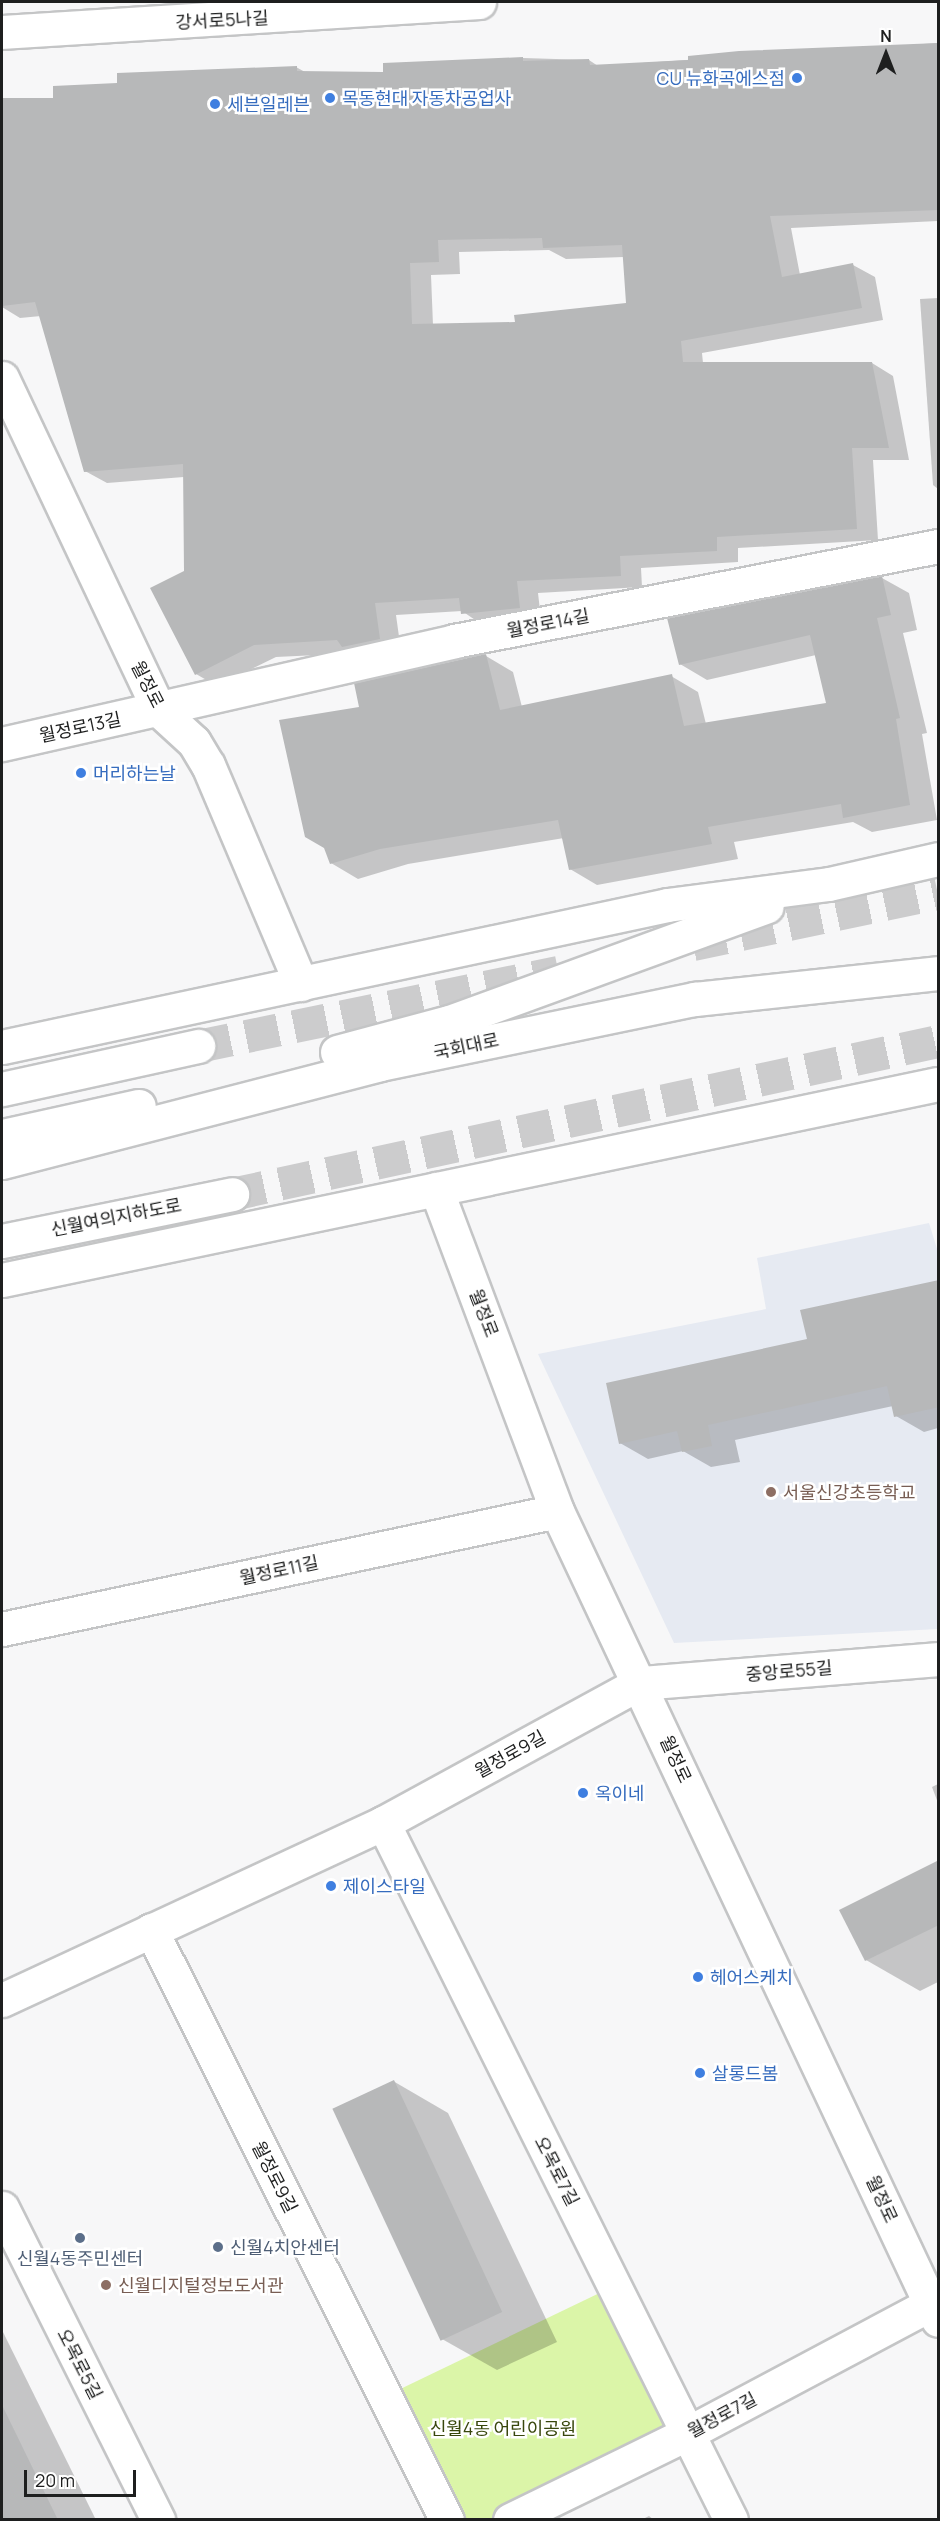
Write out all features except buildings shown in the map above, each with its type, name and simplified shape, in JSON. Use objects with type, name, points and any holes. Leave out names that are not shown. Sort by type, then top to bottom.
[{"type":"main road","name":"강서로5나길","points":[[2,32],[479,2]]},
{"type":"main road","name":"월정로","points":[[2,378],[159,710],[194,742],[208,765],[301,984]]},
{"type":"main road","name":"월정로14길","points":[[159,710],[454,641],[939,546]]},
{"type":"main road","name":"월정로13길","points":[[2,744],[159,710]]},
{"type":"main road","points":[[2,1047],[667,905],[829,884],[939,859]]},
{"type":"main road","name":"국회대로","points":[[2,1136],[110,1114],[449,1022],[829,884]]},
{"type":"main road","name":"국회대로","points":[[2,1162],[380,1064],[695,999],[939,973]]},
{"type":"main road","points":[[2,1089],[198,1046]]},
{"type":"main road","points":[[2,1280],[939,1084]]},
{"type":"main road","name":"월정로","points":[[436,1189],[557,1511],[936,2308]]},
{"type":"main road","name":"신월여의지하도로","points":[[2,1241],[232,1194]]},
{"type":"main road","name":"월정로11길","points":[[2,1629],[557,1511]]},
{"type":"main road","name":"중앙로55길","points":[[640,1683],[939,1659]]},
{"type":"main road","name":"월정로9길","points":[[2,2000],[382,1823],[640,1683]]},
{"type":"main road","name":"오목로7길","points":[[382,1823],[731,2520]]},
{"type":"main road","name":"월정로9길","points":[[151,1930],[447,2520]]},
{"type":"main road","name":"오목로5길","points":[[2,2208],[159,2520]]},
{"type":"main road","name":"월정로7길","points":[[510,2520],[936,2308]]},
{"type":"shaded area","name":"서울신강초등학교","points":[[929,1223],[938,1252],[938,1629],[674,1643],[538,1354],[766,1309],[757,1258]]},
{"type":"green space","name":"신월4동 어린이공원","points":[[612,2287],[682,2431],[498,2519],[453,2519],[392,2393]]},
{"type":"tunnel","points":[[693,944],[938,893]]},
{"type":"tunnel","points":[[198,1046],[558,972]]},
{"type":"tunnel","points":[[232,1194],[938,1041]]},
{"type":"place","name":"CU 뉴화곡에스점","points":[[797,78]]},
{"type":"place","name":"목동현대 자동차공업사","points":[[330,98]]},
{"type":"place","name":"세븐일레븐","points":[[215,104]]},
{"type":"place","name":"머리하는날","points":[[81,773]]},
{"type":"place","name":"서울신강초등학교","points":[[771,1492]]},
{"type":"place","name":"옥이네","points":[[583,1793]]},
{"type":"place","name":"제이스타일","points":[[331,1886]]},
{"type":"place","name":"헤어스케치","points":[[698,1977]]},
{"type":"place","name":"살롱드봄","points":[[700,2073]]},
{"type":"place","name":"신월4동주민센터","points":[[80,2238]]},
{"type":"place","name":"신월4치안센터","points":[[218,2247]]},
{"type":"place","name":"신월디지털정보도서관","points":[[106,2285]]}]
